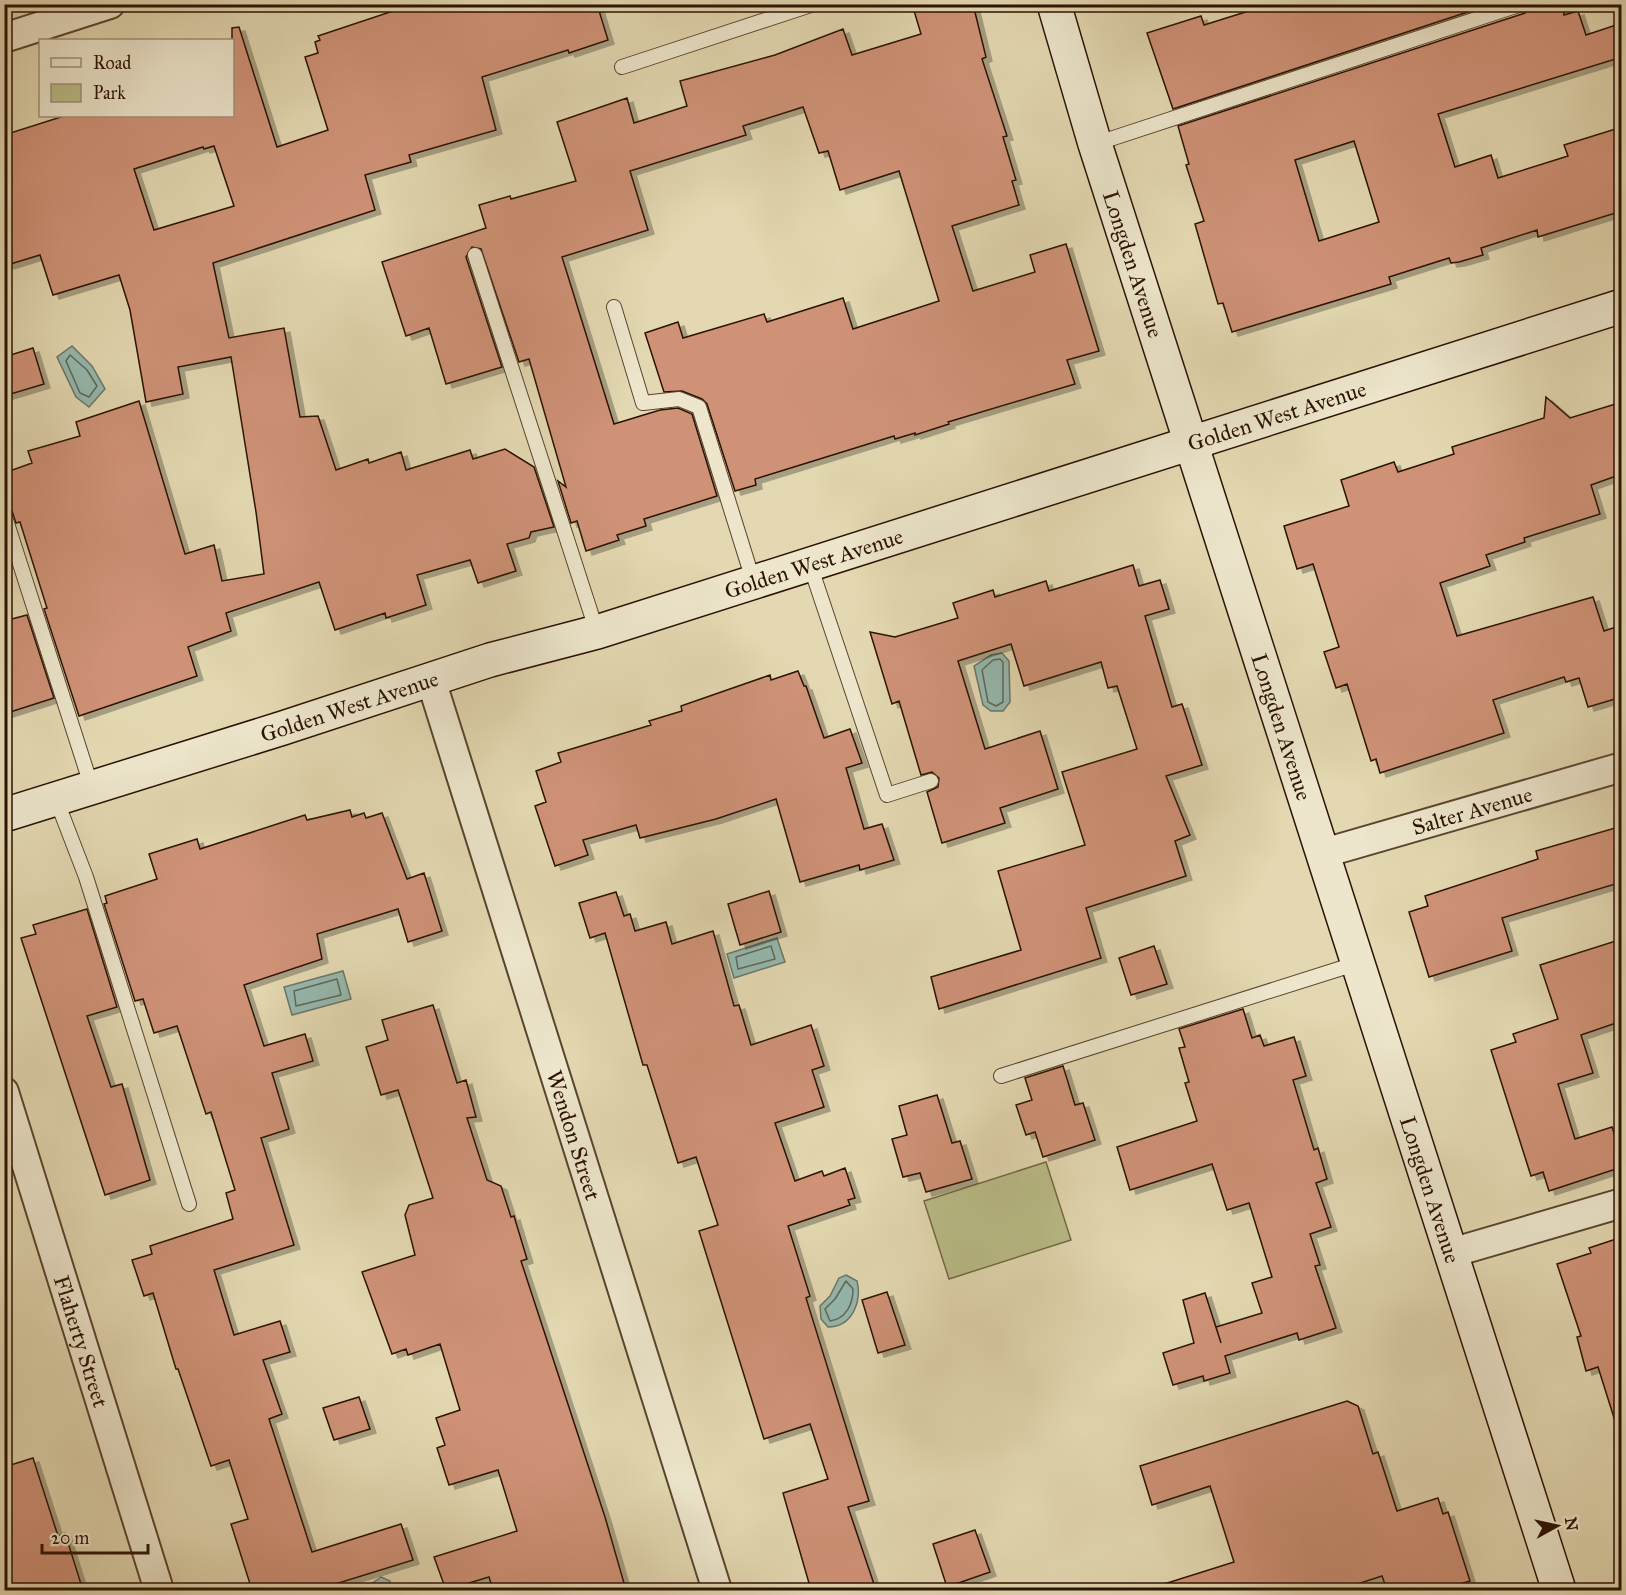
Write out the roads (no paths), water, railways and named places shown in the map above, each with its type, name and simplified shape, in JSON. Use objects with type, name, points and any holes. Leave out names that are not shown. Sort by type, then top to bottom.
[{"type":"street","points":[[4,38],[110,4]]},
{"type":"street","name":"Longden Avenue","points":[[1054,4],[1095,144],[1558,1590]]},
{"type":"street","name":"Golden West Avenue","points":[[4,815],[490,660],[597,632],[753,580],[1622,306]]},
{"type":"street","name":"Wendon Street","points":[[432,680],[717,1590]]},
{"type":"street","name":"Salter Avenue","points":[[1324,854],[1622,767]]},
{"type":"street","name":"Flaherty Street","points":[[4,1092],[159,1590]]},
{"type":"street","points":[[1450,1253],[1622,1203]]},
{"type":"lane","points":[[622,67],[814,4]]},
{"type":"lane","points":[[1095,144],[1522,4]]},
{"type":"lane","points":[[476,255],[597,632]]},
{"type":"lane","points":[[614,307],[643,403],[686,399],[701,410],[753,580]]},
{"type":"lane","points":[[4,514],[92,788]]},
{"type":"lane","points":[[809,563],[887,795],[931,781]]},
{"type":"lane","points":[[56,799],[86,878],[189,1204]]},
{"type":"lane","points":[[1000,1076],[1358,963]]},
{"type":"water","points":[[72,346],[92,366],[105,389],[89,407],[76,397],[57,357]]},
{"type":"water","points":[[1002,653],[1009,661],[1010,702],[1003,711],[991,711],[983,705],[974,666],[991,655]]},
{"type":"water","points":[[777,938],[785,962],[734,978],[727,954]]},
{"type":"water","points":[[343,971],[351,999],[292,1015],[284,987]]},
{"type":"water","points":[[846,1275],[857,1281],[856,1305],[849,1318],[843,1323],[828,1327],[821,1319],[820,1306],[830,1296],[839,1278]]},
{"type":"water","points":[[381,1577],[390,1581],[393,1590],[347,1590],[367,1587]]}]
